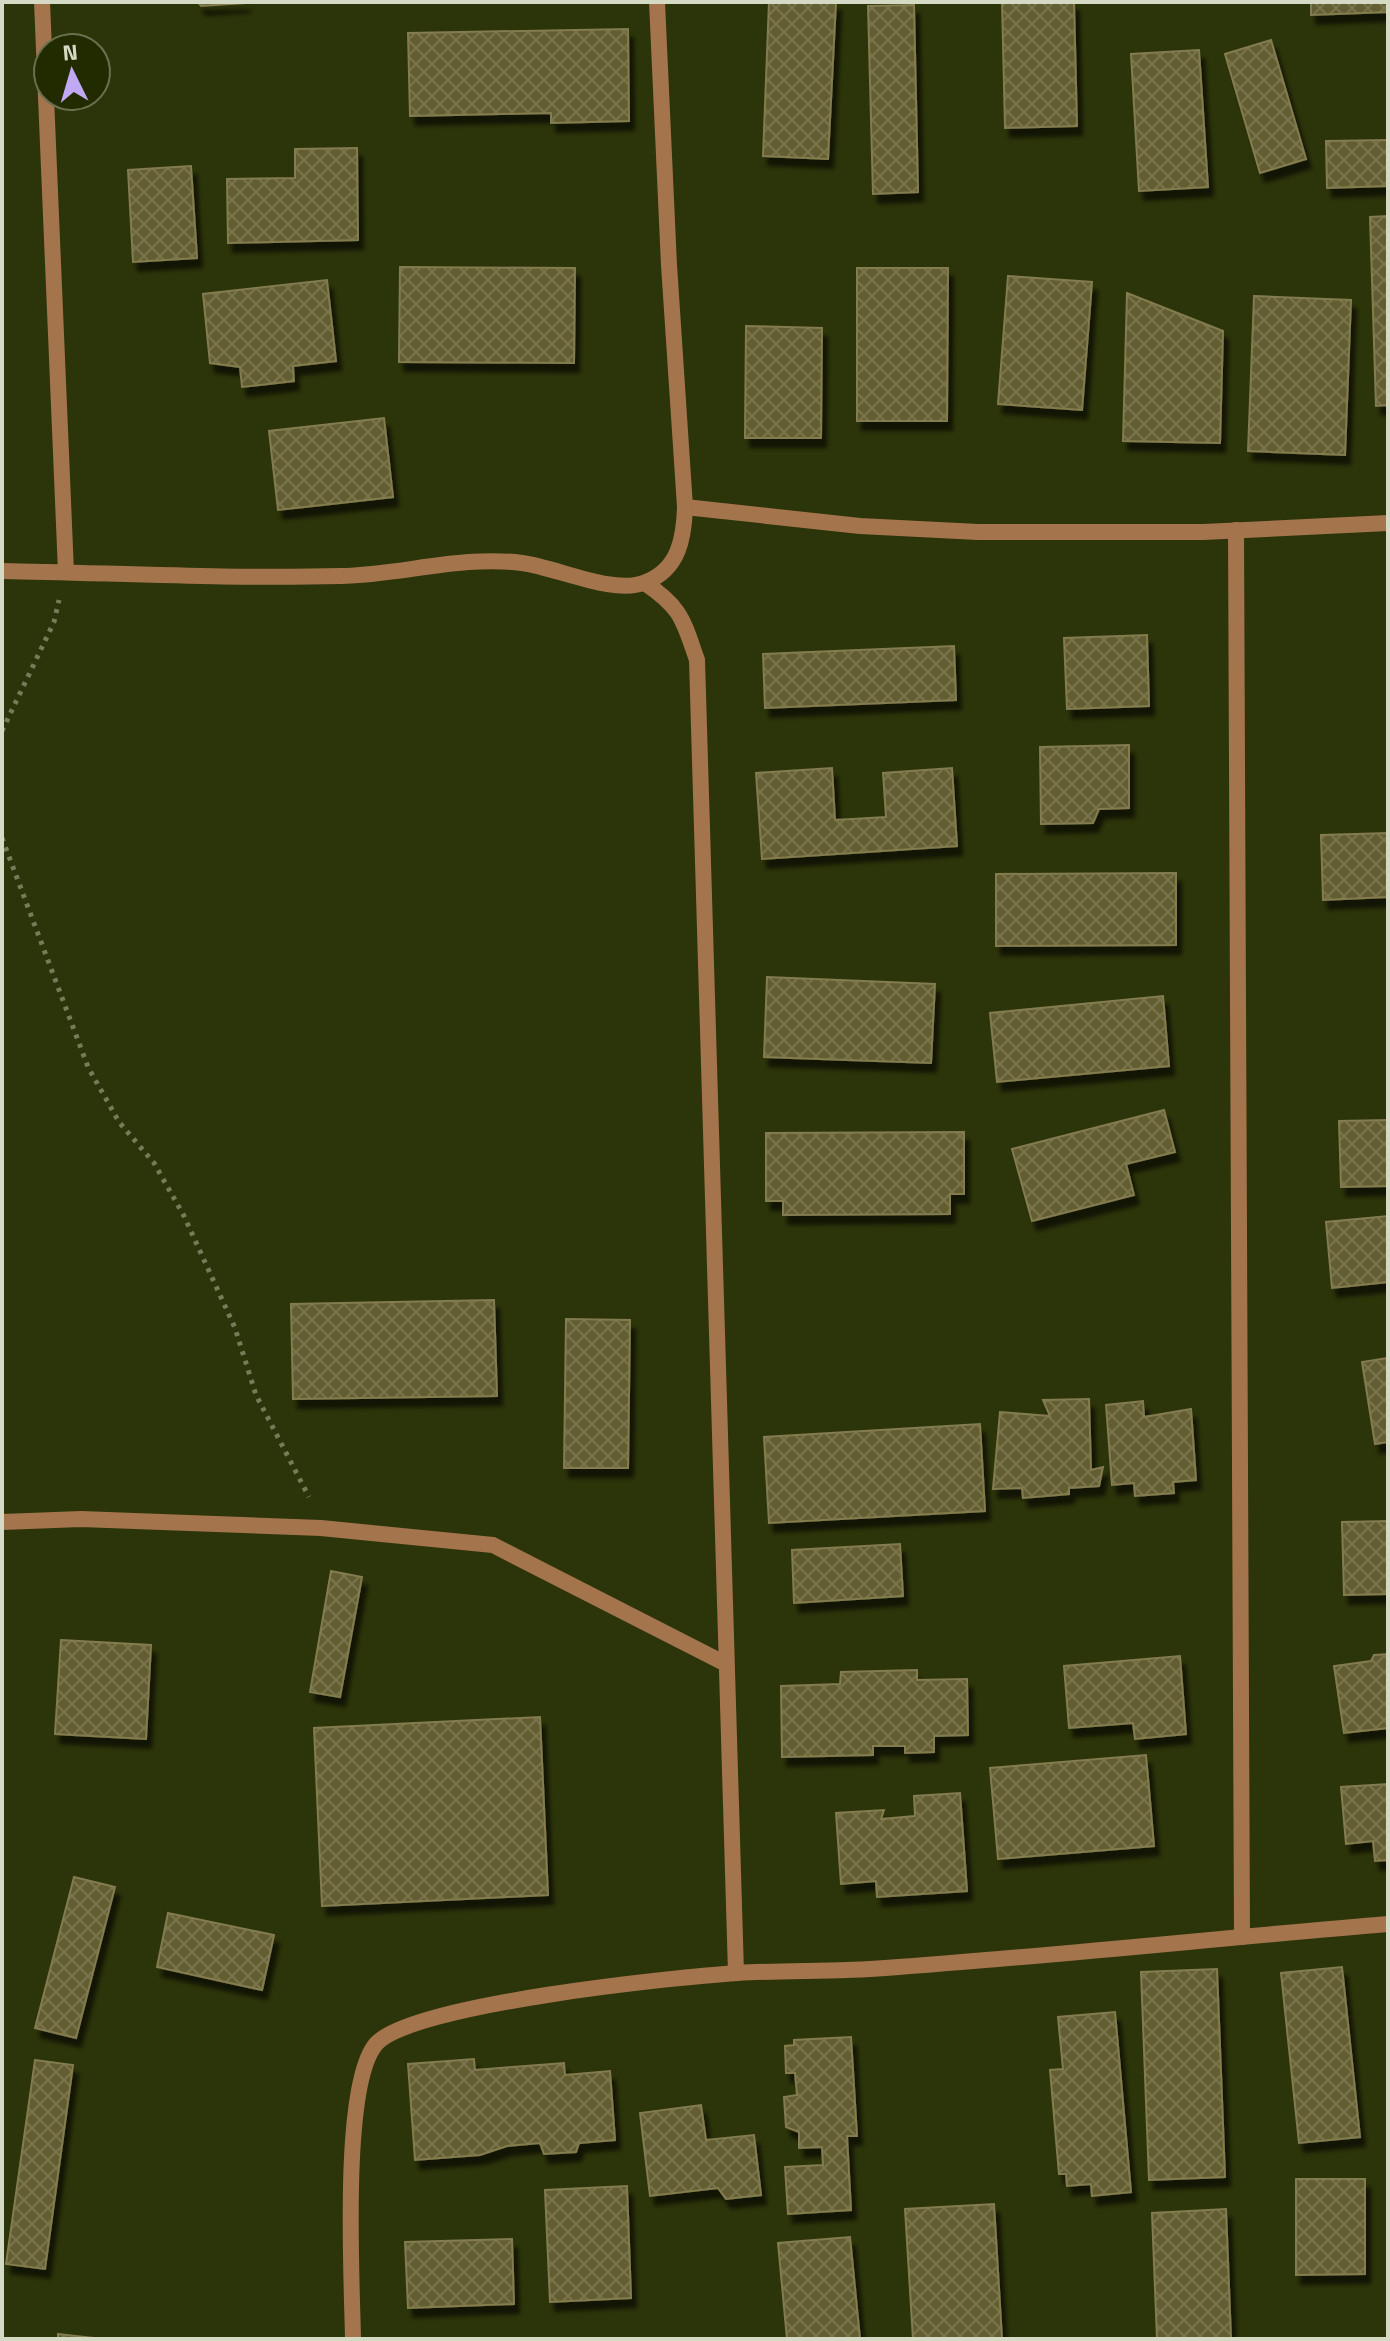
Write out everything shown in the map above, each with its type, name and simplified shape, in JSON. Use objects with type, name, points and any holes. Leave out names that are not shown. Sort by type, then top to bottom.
[{"type":"street","points":[[42,2],[66,572]]},
{"type":"street","points":[[2,571],[341,576],[399,573],[484,562],[523,563],[614,585],[645,583],[671,565],[684,539],[685,507],[669,265],[657,2]]},
{"type":"street","points":[[685,507],[860,526],[978,532],[1236,530],[1388,523]]},
{"type":"street","points":[[1236,530],[1242,1937]]},
{"type":"street","points":[[645,583],[671,601],[679,613],[697,660],[736,1973]]},
{"type":"street","points":[[2,1522],[81,1519],[321,1528],[493,1545],[726,1664]]},
{"type":"street","points":[[353,2339],[355,2133],[361,2074],[376,2045],[394,2030],[423,2018],[531,1998],[736,1973],[882,1968],[1388,1924]]},
{"type":"path","points":[[2,731],[54,622],[66,572]]},
{"type":"path","points":[[2,838],[88,1067],[119,1122],[154,1163],[184,1216],[235,1328],[256,1395],[300,1476],[321,1528]]},
{"type":"building","points":[[198,2],[245,2],[245,3],[201,6]]},
{"type":"building","points":[[769,2],[836,2],[828,159],[763,156]]},
{"type":"building","points":[[1002,2],[1074,2],[1077,126],[1005,128]]},
{"type":"building","points":[[1311,2],[1388,2],[1388,12],[1311,15]]},
{"type":"building","points":[[914,5],[918,192],[873,194],[868,6]]},
{"type":"building","points":[[628,29],[629,121],[551,123],[551,113],[410,116],[408,33]]},
{"type":"building","points":[[1271,40],[1306,159],[1260,173],[1225,54]]},
{"type":"building","points":[[1199,50],[1208,187],[1139,191],[1131,54]]},
{"type":"building","points":[[1388,140],[1388,186],[1327,188],[1326,141]]},
{"type":"building","points":[[357,148],[358,240],[228,243],[227,179],[295,178],[295,149]]},
{"type":"building","points":[[191,166],[197,258],[133,262],[128,170]]},
{"type":"building","points":[[1388,216],[1388,405],[1376,406],[1370,217]]},
{"type":"building","points":[[400,267],[575,268],[574,363],[399,362]]},
{"type":"building","points":[[857,268],[948,268],[947,421],[857,421]]},
{"type":"building","points":[[1008,276],[1092,282],[1082,410],[998,404]]},
{"type":"building","points":[[327,280],[336,361],[293,366],[294,381],[242,387],[240,367],[210,363],[203,294]]},
{"type":"building","points":[[1127,293],[1223,331],[1220,443],[1123,441]]},
{"type":"building","points":[[1254,296],[1351,300],[1345,455],[1248,451]]},
{"type":"building","points":[[746,326],[822,328],[821,438],[745,438]]},
{"type":"building","points":[[384,418],[393,497],[278,510],[269,431]]},
{"type":"building","points":[[1147,635],[1149,706],[1067,709],[1064,638]]},
{"type":"building","points":[[954,646],[956,700],[765,708],[763,654]]},
{"type":"building","points":[[1129,745],[1129,808],[1099,809],[1093,823],[1041,824],[1040,747]]},
{"type":"building","points":[[832,768],[835,820],[886,817],[883,773],[952,768],[957,846],[762,859],[756,773]]},
{"type":"building","points":[[1388,833],[1388,897],[1323,900],[1321,835]]},
{"type":"building","points":[[1176,873],[1176,945],[996,946],[996,874]]},
{"type":"building","points":[[767,977],[935,984],[931,1063],[764,1057]]},
{"type":"building","points":[[1163,996],[1169,1066],[997,1082],[990,1013]]},
{"type":"building","points":[[1164,1110],[1175,1152],[1126,1164],[1134,1195],[1032,1221],[1012,1149]]},
{"type":"building","points":[[1388,1120],[1388,1186],[1341,1187],[1339,1121]]},
{"type":"building","points":[[964,1132],[964,1194],[950,1194],[950,1214],[783,1215],[783,1201],[766,1201],[766,1133]]},
{"type":"building","points":[[1388,1216],[1388,1282],[1332,1288],[1326,1222]]},
{"type":"building","points":[[494,1300],[497,1396],[293,1399],[291,1304]]},
{"type":"building","points":[[566,1319],[630,1320],[628,1468],[564,1468]]},
{"type":"building","points":[[1388,1358],[1388,1442],[1375,1444],[1362,1362]]},
{"type":"building","points":[[1089,1399],[1091,1470],[1103,1467],[1099,1486],[1069,1488],[1069,1494],[1023,1498],[1022,1488],[993,1489],[1000,1412],[1050,1416],[1043,1400]]},
{"type":"building","points":[[1143,1401],[1144,1417],[1191,1409],[1196,1480],[1173,1482],[1174,1493],[1135,1496],[1134,1483],[1112,1485],[1106,1405]]},
{"type":"building","points":[[980,1424],[985,1511],[769,1523],[764,1437]]},
{"type":"building","points":[[1388,1521],[1388,1594],[1344,1595],[1342,1522]]},
{"type":"building","points":[[900,1544],[903,1596],[794,1603],[792,1550]]},
{"type":"building","points":[[331,1571],[362,1577],[340,1697],[310,1692]]},
{"type":"building","points":[[61,1640],[151,1645],[146,1739],[55,1734]]},
{"type":"building","points":[[1388,1654],[1388,1728],[1344,1733],[1334,1666],[1371,1661],[1374,1655]]},
{"type":"building","points":[[1180,1656],[1186,1734],[1135,1739],[1133,1723],[1069,1728],[1064,1666]]},
{"type":"building","points":[[917,1670],[917,1680],[967,1679],[968,1735],[934,1736],[934,1752],[905,1753],[905,1746],[873,1746],[873,1755],[782,1757],[781,1686],[840,1684],[841,1672]]},
{"type":"building","points":[[540,1717],[548,1895],[322,1906],[314,1728]]},
{"type":"building","points":[[1146,1755],[1154,1846],[998,1859],[990,1768]]},
{"type":"building","points":[[1388,1784],[1388,1860],[1375,1861],[1373,1841],[1346,1844],[1341,1787]]},
{"type":"building","points":[[960,1793],[967,1891],[877,1897],[876,1881],[841,1884],[836,1813],[884,1810],[881,1819],[915,1816],[914,1796]]},
{"type":"building","points":[[74,1877],[115,1887],[76,2038],[35,2028]]},
{"type":"building","points":[[168,1913],[274,1935],[262,1990],[157,1967]]},
{"type":"building","points":[[1342,1967],[1360,2137],[1299,2143],[1281,1973]]},
{"type":"building","points":[[1217,1969],[1225,2177],[1149,2180],[1141,1972]]},
{"type":"building","points":[[1115,2012],[1131,2192],[1092,2196],[1091,2184],[1067,2186],[1066,2174],[1059,2174],[1050,2070],[1063,2069],[1058,2017]]},
{"type":"building","points":[[851,2037],[857,2136],[847,2136],[851,2210],[788,2214],[785,2167],[823,2165],[822,2147],[799,2148],[799,2132],[786,2127],[784,2097],[797,2095],[795,2073],[786,2073],[785,2046],[794,2045],[794,2040]]},
{"type":"building","points":[[474,2059],[475,2070],[564,2063],[565,2075],[610,2071],[615,2140],[579,2143],[576,2152],[544,2154],[540,2143],[507,2146],[480,2155],[415,2160],[408,2064]]},
{"type":"building","points":[[35,2060],[73,2065],[45,2269],[6,2264]]},
{"type":"building","points":[[701,2105],[706,2140],[754,2135],[761,2195],[726,2199],[718,2188],[650,2196],[640,2113]]},
{"type":"building","points":[[1296,2179],[1365,2179],[1365,2274],[1296,2275]]},
{"type":"building","points":[[627,2186],[631,2298],[550,2302],[545,2190]]},
{"type":"building","points":[[994,2204],[1002,2339],[913,2339],[905,2209]]},
{"type":"building","points":[[1226,2209],[1231,2339],[1157,2339],[1152,2213]]},
{"type":"building","points":[[850,2237],[860,2339],[787,2339],[778,2243]]},
{"type":"building","points":[[512,2239],[514,2304],[408,2308],[405,2242]]},
{"type":"building","points":[[58,2334],[103,2339],[58,2339]]}]
